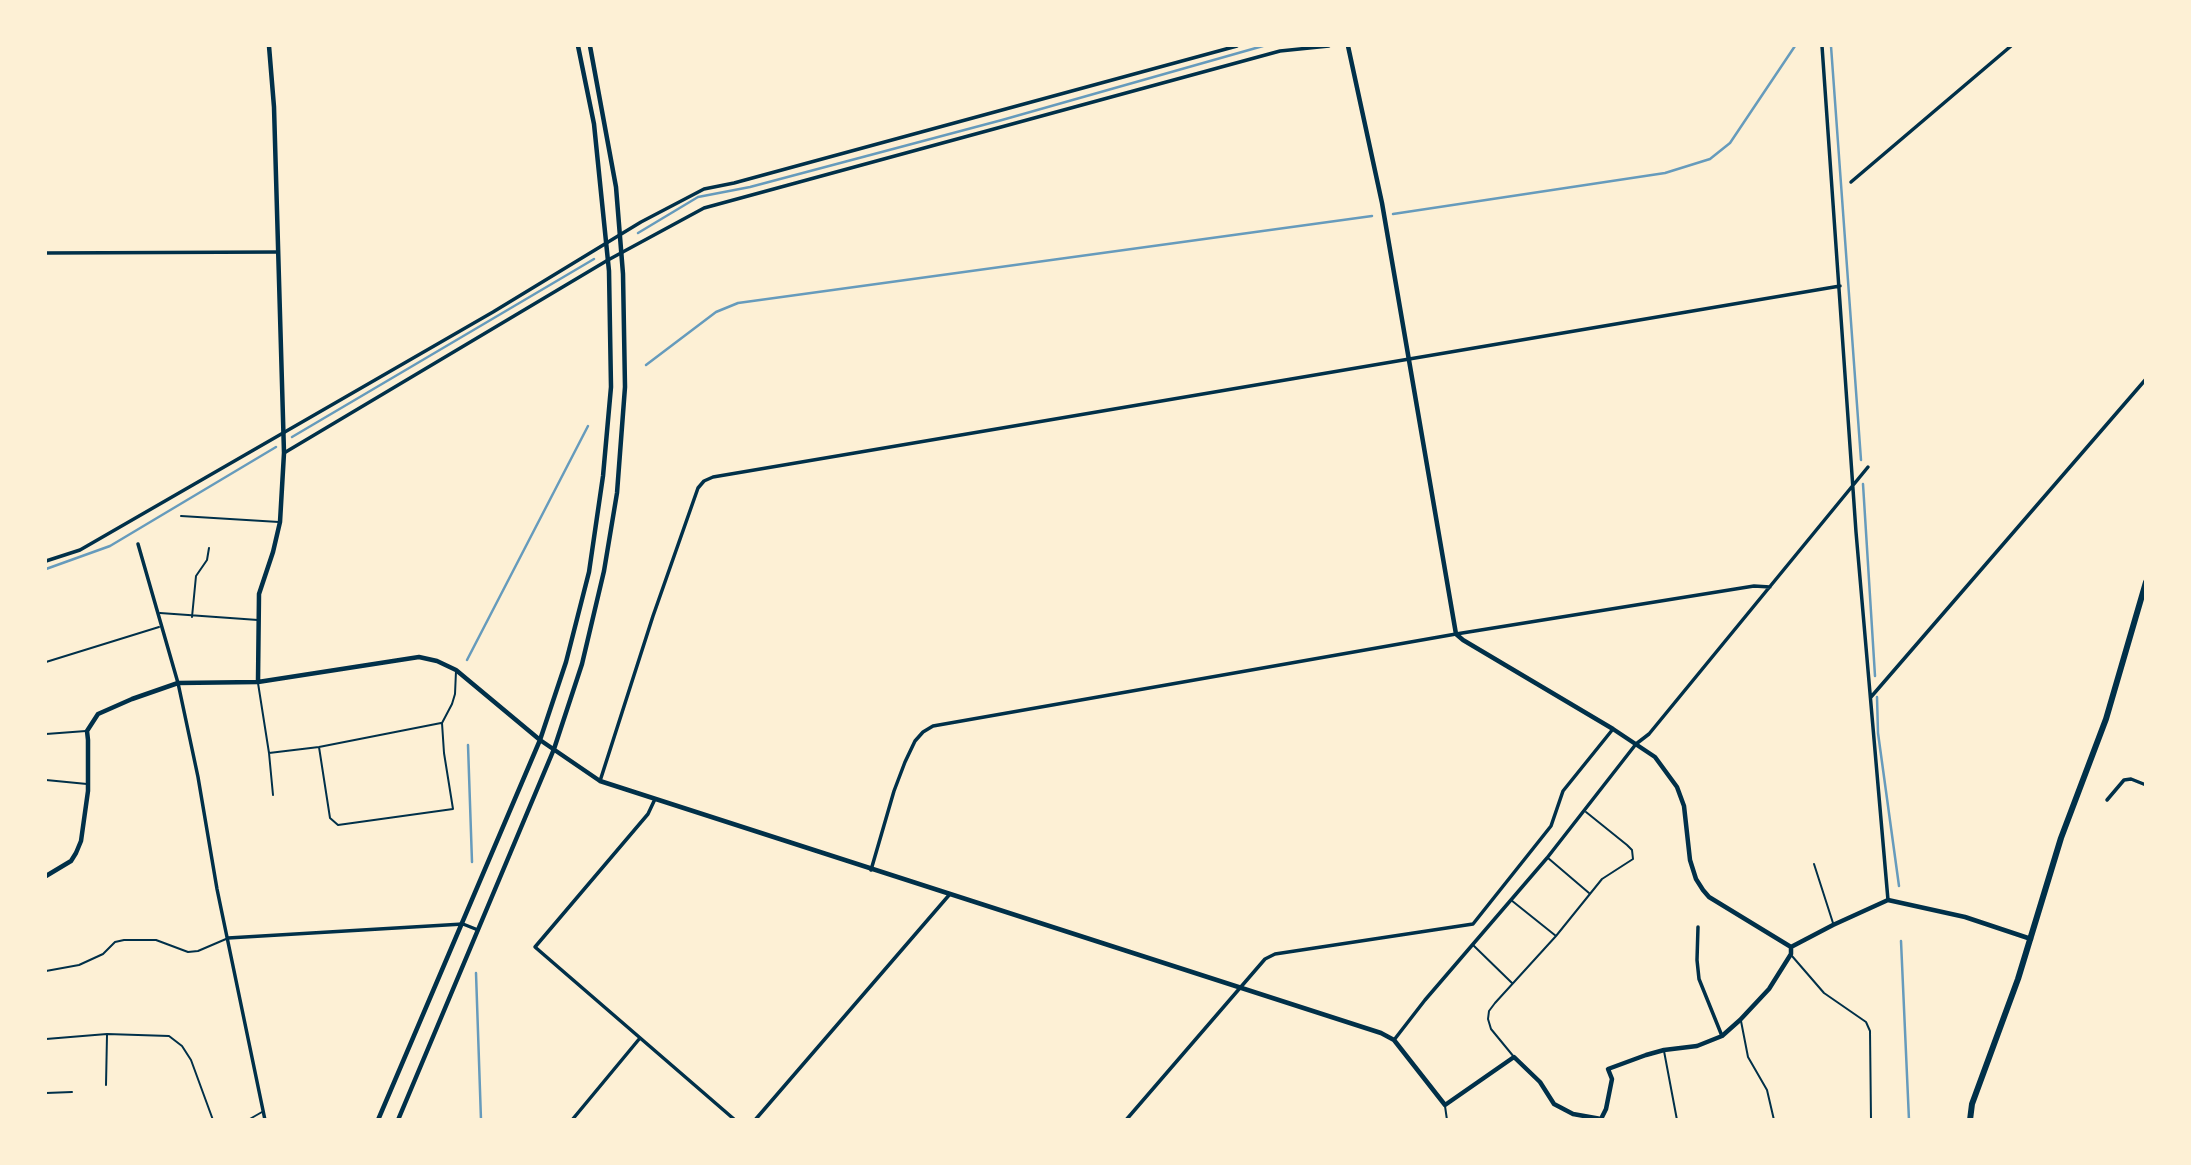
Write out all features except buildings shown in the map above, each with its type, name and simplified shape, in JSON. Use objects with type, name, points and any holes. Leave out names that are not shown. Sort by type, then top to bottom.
[{"type":"main road","points":[[1970,1119],[1972,1104],[2031,939],[2061,838],[2106,719],[2146,582]]},
{"type":"street","points":[[258,682],[259,594],[280,522],[284,453],[274,107],[269,46]]},
{"type":"street","points":[[379,1119],[540,740],[566,662],[589,572],[601,490],[611,387],[608,260],[594,124],[578,46]]},
{"type":"street","points":[[398,1119],[554,749],[582,664],[604,571],[617,493],[625,387],[616,187],[590,46]]},
{"type":"street","points":[[46,561],[80,550],[493,312],[662,210],[704,189],[1237,46]]},
{"type":"street","points":[[284,453],[608,260],[704,208],[1280,51],[1329,46]]},
{"type":"street","points":[[1348,46],[1382,203],[1456,634],[1614,729],[1655,757],[1677,787],[1684,806],[1690,860],[1703,890],[1709,897],[1791,947]]},
{"type":"street","points":[[1822,46],[1888,900]]},
{"type":"street","points":[[1851,182],[2011,46]]},
{"type":"street","points":[[46,253],[278,252]]},
{"type":"street","points":[[600,781],[698,488],[713,477],[1840,286]]},
{"type":"street","points":[[1871,697],[2146,379]]},
{"type":"street","points":[[1394,1040],[1547,858],[1636,744],[1649,734],[1868,467]]},
{"type":"street","points":[[138,544],[178,683],[265,1119]]},
{"type":"street","points":[[871,870],[905,762],[915,741],[933,726],[1456,634],[1754,586],[1770,587]]},
{"type":"street","points":[[46,876],[71,861],[81,841],[88,784],[87,731],[98,714],[178,683],[258,682],[418,657],[437,661],[456,670],[540,740],[600,781],[1381,1033],[1394,1040],[1445,1105],[1514,1058],[1540,1082],[1554,1104],[1573,1114],[1602,1119],[1612,1079],[1608,1069],[1664,1050],[1697,1045],[1722,1036],[1769,989],[1791,954],[1791,947]]},
{"type":"street","points":[[1126,1119],[1265,958],[1275,954],[1473,924],[1551,826],[1563,791],[1614,729]]},
{"type":"street","points":[[2107,800],[2124,780],[2131,779],[2146,785]]},
{"type":"street","points":[[655,799],[648,814],[535,947],[735,1119]]},
{"type":"street","points":[[755,1119],[950,894]]},
{"type":"street","points":[[1791,947],[1888,900],[1965,917],[2031,939]]},
{"type":"street","points":[[228,938],[463,924],[478,930]]},
{"type":"street","points":[[1698,927],[1699,979],[1722,1036]]},
{"type":"street","points":[[572,1119],[640,1038]]},
{"type":"lane","points":[[181,516],[280,522]]},
{"type":"lane","points":[[192,617],[197,576],[207,560],[209,548]]},
{"type":"lane","points":[[159,613],[258,620]]},
{"type":"lane","points":[[46,662],[160,627]]},
{"type":"lane","points":[[319,747],[330,818],[338,825],[453,808],[442,723],[455,694],[456,670]]},
{"type":"lane","points":[[258,682],[273,795]]},
{"type":"lane","points":[[269,752],[319,747],[442,723]]},
{"type":"lane","points":[[46,734],[87,731]]},
{"type":"lane","points":[[46,780],[88,784]]},
{"type":"lane","points":[[1514,1058],[1491,1029],[1489,1011],[1556,936],[1589,893],[1612,871],[1633,859],[1627,845],[1584,811]]},
{"type":"lane","points":[[1547,858],[1589,893]]},
{"type":"lane","points":[[1814,864],[1833,925]]},
{"type":"lane","points":[[1511,899],[1556,936]]},
{"type":"lane","points":[[46,971],[79,965],[103,954],[115,942],[156,940],[188,952],[198,951],[228,938]]},
{"type":"lane","points":[[1472,945],[1513,983]]},
{"type":"lane","points":[[1791,954],[1824,993],[1866,1022],[1870,1031],[1871,1119]]},
{"type":"lane","points":[[1740,1020],[1748,1057],[1767,1090],[1774,1119]]},
{"type":"lane","points":[[46,1039],[107,1034],[160,1035],[175,1039],[191,1060],[213,1119]]},
{"type":"lane","points":[[106,1085],[107,1034]]},
{"type":"lane","points":[[1664,1050],[1677,1119]]},
{"type":"lane","points":[[46,1093],[72,1091]]},
{"type":"lane","points":[[1445,1105],[1447,1119]]},
{"type":"lane","points":[[248,1119],[263,1111]]},
{"type":"waterway","points":[[638,233],[698,197],[750,187],[1002,120],[1263,46]]},
{"type":"waterway","points":[[1393,214],[1665,173],[1710,159],[1730,143],[1795,46]]},
{"type":"waterway","points":[[1831,46],[1861,460]]},
{"type":"waterway","points":[[646,365],[716,312],[738,303],[1372,216]]},
{"type":"waterway","points":[[292,437],[594,259]]},
{"type":"waterway","points":[[467,660],[588,426]]},
{"type":"waterway","points":[[46,569],[110,546],[276,447]]},
{"type":"waterway","points":[[1863,484],[1875,676]]},
{"type":"waterway","points":[[1877,697],[1878,733],[1899,886]]},
{"type":"waterway","points":[[468,745],[472,862]]},
{"type":"waterway","points":[[1901,941],[1909,1120]]},
{"type":"waterway","points":[[476,973],[481,1120]]}]
